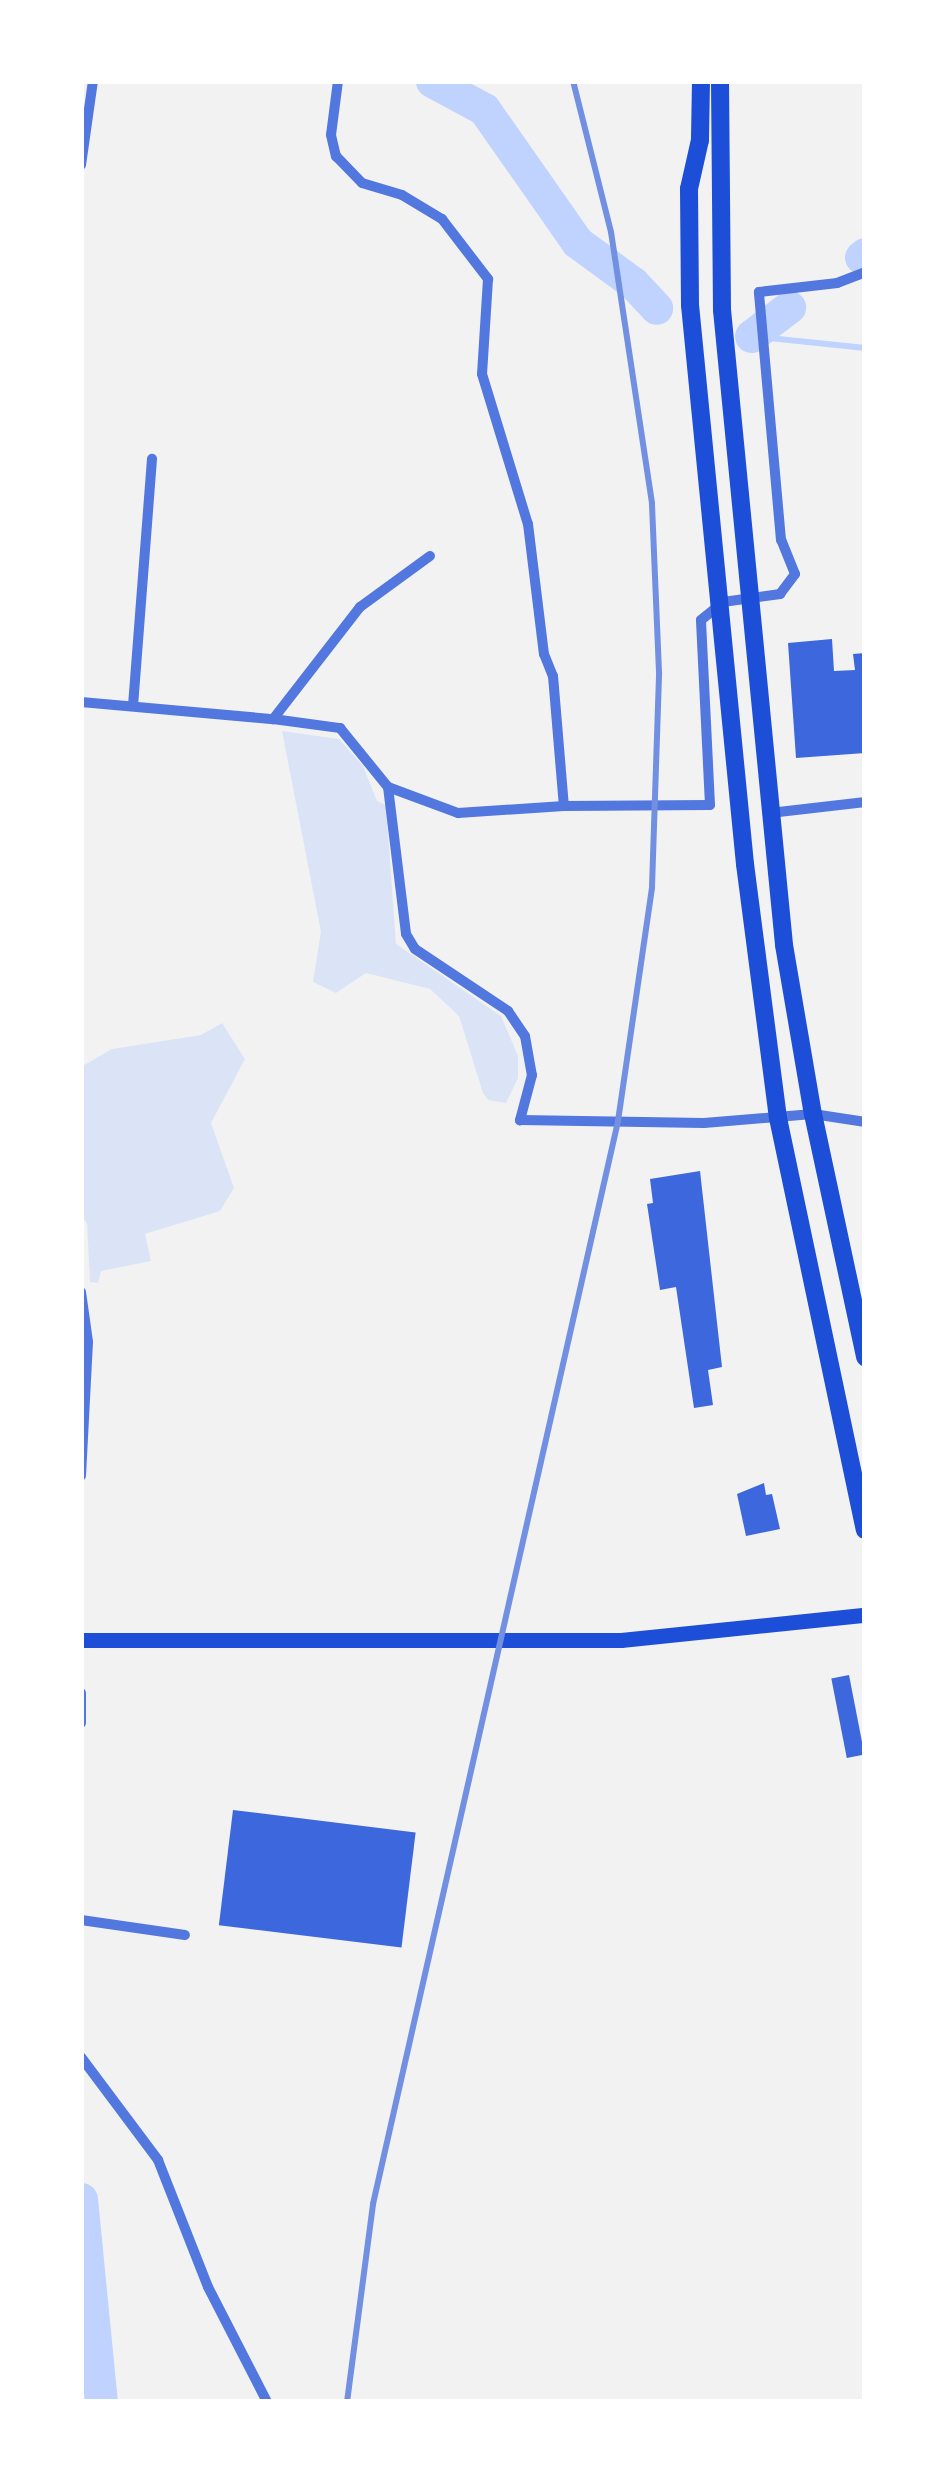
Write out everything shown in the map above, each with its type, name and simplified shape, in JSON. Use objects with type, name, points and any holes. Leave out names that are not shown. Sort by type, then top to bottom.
[{"type":"highway","points":[[701,81],[700,140],[689,189],[690,305],[723,602],[745,864],[778,1118],[865,1530]]},
{"type":"highway","points":[[721,81],[722,310],[784,946],[812,1114],[865,1358]]},
{"type":"main road","points":[[81,1640],[621,1640],[865,1615]]},
{"type":"street","points":[[81,165],[93,81]]},
{"type":"street","points":[[338,81],[331,135],[335,156],[362,183],[401,195],[442,219],[488,279],[482,374],[528,524],[544,654],[553,676],[564,806]]},
{"type":"street","points":[[81,702],[340,728],[388,787],[458,813],[564,806],[710,806],[701,620],[723,602],[781,594],[795,574],[781,540],[759,292],[837,283],[865,272]]},
{"type":"street","points":[[133,706],[152,459]]},
{"type":"street","points":[[273,718],[360,607],[430,556]]},
{"type":"street","points":[[388,787],[406,934],[415,949],[490,998],[517,1023],[530,1053],[532,1076],[520,1120],[704,1123],[812,1114],[865,1122]]},
{"type":"street","points":[[770,813],[865,802]]},
{"type":"street","points":[[81,1292],[88,1364],[81,1476]]},
{"type":"street","points":[[81,1693],[81,1723]]},
{"type":"street","points":[[81,1920],[185,1935]]},
{"type":"street","points":[[81,2056],[158,2160],[208,2288],[267,2402]]},
{"type":"shaded area","points":[[282,731],[339,739],[363,766],[377,801],[386,805],[396,944],[501,1016],[518,1056],[518,1078],[506,1103],[488,1100],[483,1093],[459,1016],[430,989],[366,973],[336,993],[313,982],[321,932]]},
{"type":"shaded area","points":[[222,1023],[245,1059],[211,1123],[234,1188],[220,1211],[145,1234],[151,1261],[101,1271],[98,1283],[90,1282],[87,1223],[81,1216],[81,1067],[112,1049],[201,1035]]},
{"type":"building","points":[[832,639],[834,671],[855,670],[853,654],[865,653],[865,753],[796,758],[788,643]]},
{"type":"building","points":[[700,1171],[722,1367],[708,1370],[713,1405],[694,1408],[676,1287],[660,1290],[647,1204],[653,1203],[650,1179]]},
{"type":"building","points":[[764,1483],[766,1495],[772,1494],[780,1529],[746,1536],[737,1494]]},
{"type":"building","points":[[849,1675],[864,1755],[847,1758],[831,1678]]},
{"type":"building","points":[[233,1810],[416,1832],[401,1948],[219,1925]]},
{"type":"waterway","points":[[432,81],[484,109],[577,242],[633,283],[656,308]]},
{"type":"waterway","points":[[861,257],[865,254]]},
{"type":"waterway","points":[[751,336],[789,307]]},
{"type":"waterway","points":[[751,336],[865,348]]},
{"type":"waterway","points":[[81,2199],[101,2402]]},
{"type":"railway","points":[[347,2402],[373,2204],[618,1121],[652,887],[659,672],[652,503],[611,232],[573,81]]}]
